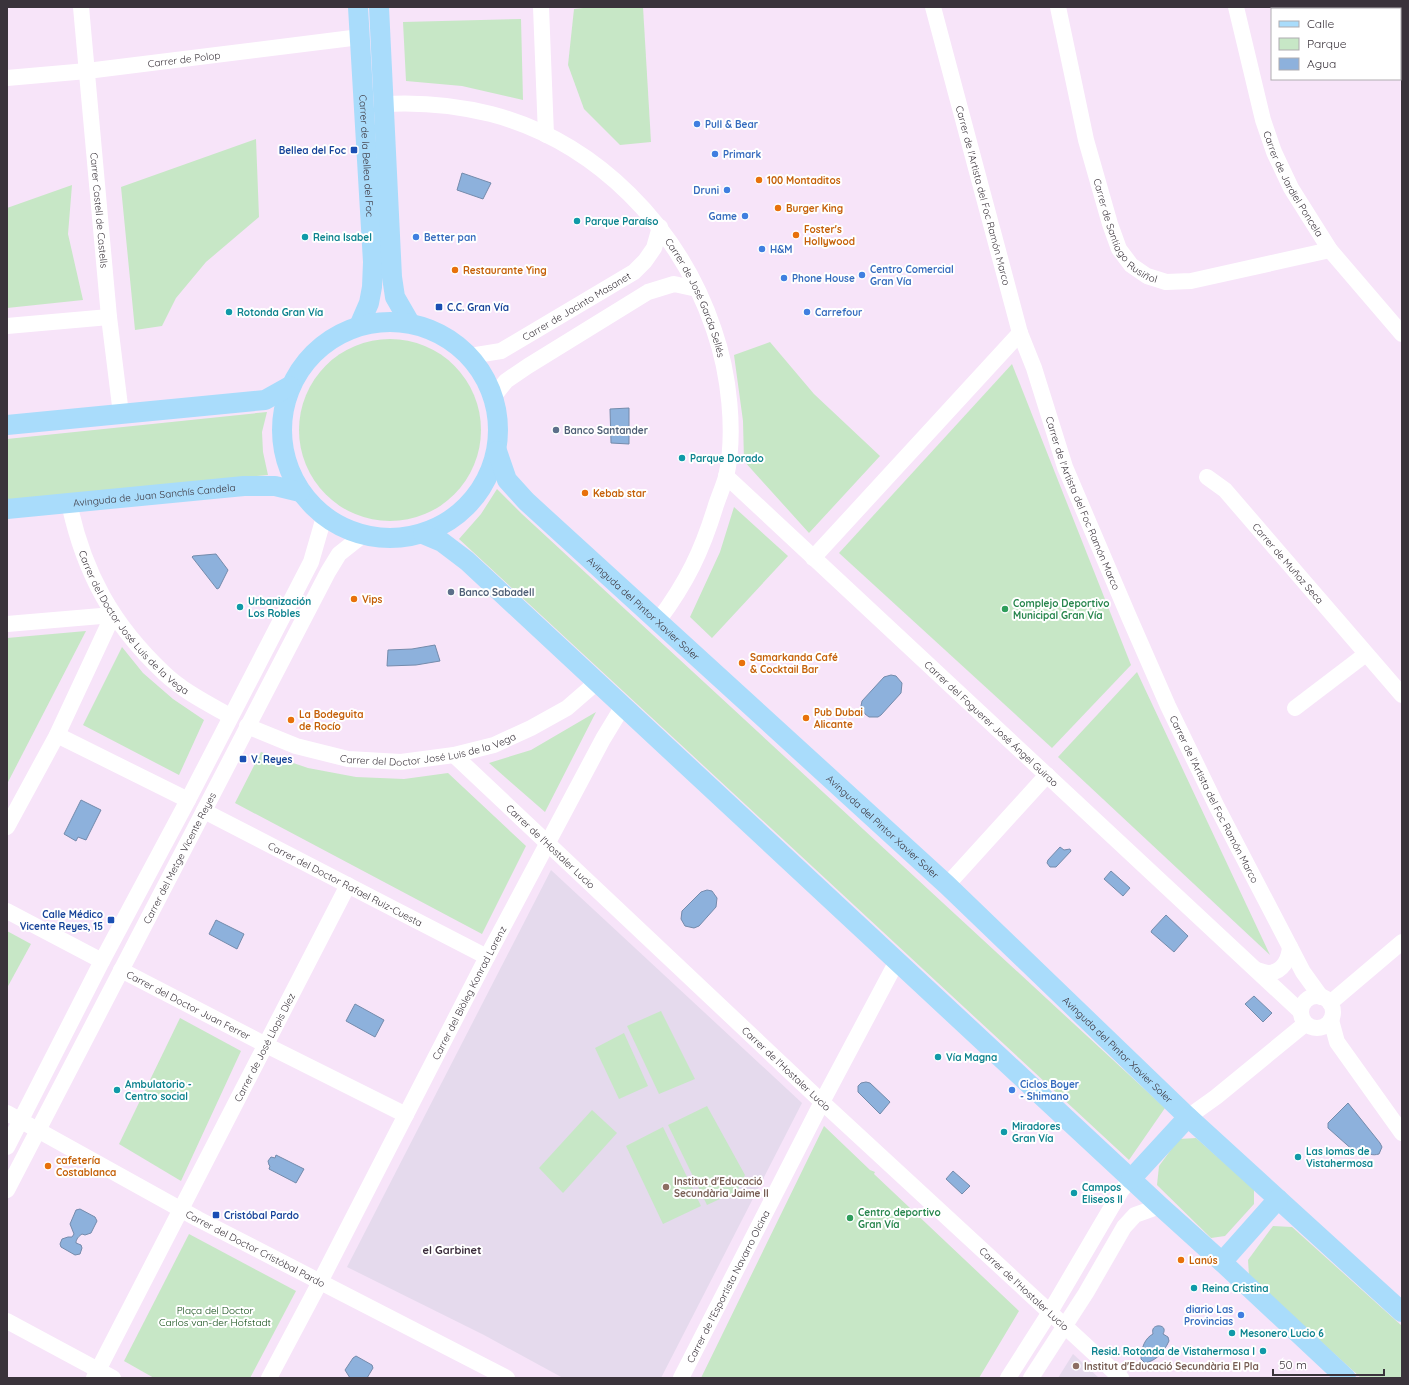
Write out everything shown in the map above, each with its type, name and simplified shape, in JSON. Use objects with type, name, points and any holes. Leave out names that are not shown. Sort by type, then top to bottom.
[{"type":"main road","name":"Carrer de la Bellea del Foc","points":[[358,7],[373,270],[369,303],[359,326]]},
{"type":"main road","name":"Carrer de la Bellea del Foc","points":[[379,7],[392,277],[395,297],[410,323]]},
{"type":"main road","points":[[384,322],[410,323],[427,328],[442,335],[470,356],[480,368],[494,396],[498,414],[499,433],[497,451],[490,474],[478,494],[466,508],[439,527],[423,534],[393,539],[363,535],[324,517],[300,492],[286,463],[282,447],[281,431],[285,400],[290,386],[311,355],[342,333],[359,326],[384,322]]},
{"type":"main road","points":[[7,425],[265,400],[290,386]]},
{"type":"main road","name":"Avinguda del Pintor Xavier Soler","points":[[497,451],[507,480],[526,501],[947,885],[1188,1117],[1402,1312]]},
{"type":"main road","name":"Avinguda de Juan Sanchís Candela","points":[[7,509],[244,486],[275,486],[300,492]]},
{"type":"main road","points":[[423,534],[442,542],[467,561],[1346,1378]]},
{"type":"main road","points":[[1131,1179],[1188,1117]]},
{"type":"main road","points":[[1222,1262],[1278,1199]]},
{"type":"street","name":"Carrer Castell de Castells","points":[[81,7],[109,316],[121,414]]},
{"type":"street","points":[[541,7],[546,135]]},
{"type":"street","name":"Carrer de l'Artista del Foc Ramón Marco","points":[[933,7],[1020,332],[1034,368],[1065,467],[1168,706],[1214,800],[1303,972],[1313,1007]]},
{"type":"street","name":"Carrer de Santiago Rusiñol","points":[[1058,7],[1086,140],[1110,224],[1119,249],[1131,264],[1146,276],[1166,282],[1191,281],[1330,250]]},
{"type":"street","name":"Carrer de Jardiel Poncela","points":[[1236,7],[1262,120],[1274,152],[1291,188],[1330,250],[1402,334]]},
{"type":"street","name":"Carrer de Polop","points":[[7,78],[87,71],[360,37]]},
{"type":"street","name":"Carrer de José García Sellés","points":[[384,104],[434,104],[463,108],[492,114],[519,123],[546,135],[578,153],[608,174],[636,199],[660,227],[686,267],[710,316],[721,350],[730,410],[730,446],[726,476],[709,530],[684,583],[658,621]]},
{"type":"street","name":"Carrer de Jacinto Masanet","points":[[470,356],[501,350],[634,272],[654,248],[660,227]]},
{"type":"street","points":[[494,396],[506,381],[528,366],[648,292],[674,284],[697,289]]},
{"type":"street","points":[[7,326],[109,316]]},
{"type":"street","points":[[813,558],[1020,332]]},
{"type":"street","name":"Carrer del Foguerer José Ángel Guirao","points":[[726,476],[1258,970],[1313,1007]]},
{"type":"street","name":"Carrer de Muñoz Seca","points":[[1207,477],[1225,490],[1402,695]]},
{"type":"street","name":"Carrer del Doctor José Luis de la Vega","points":[[69,503],[75,532],[93,580],[113,615],[164,674],[196,697],[230,716]]},
{"type":"street","name":"Carrer del Metge Vicente Reyes","points":[[7,1147],[14,1117],[102,961],[188,800],[230,716],[311,562],[324,517]]},
{"type":"street","name":"Carrer del Metge Vicente Reyes","points":[[7,1190],[328,572],[339,554],[363,535]]},
{"type":"street","points":[[7,624],[113,615],[57,735],[7,827]]},
{"type":"street","points":[[1295,708],[1366,654]]},
{"type":"street","name":"Carrer del Doctor José Luis de la Vega","points":[[247,726],[296,746],[348,759],[401,762],[454,755],[494,744],[531,728],[567,708],[597,682]]},
{"type":"street","name":"Carrer del Biòleg Konrad Lorenz","points":[[320,1282],[487,957],[603,739],[623,706]]},
{"type":"street","points":[[57,735],[188,800]]},
{"type":"street","name":"Carrer de l'Hostaler Lucio","points":[[454,755],[822,1102],[1121,1378]]},
{"type":"street","points":[[947,885],[1047,775]]},
{"type":"street","name":"Carrer del Doctor Rafael Ruiz-Cuesta","points":[[204,811],[487,957]]},
{"type":"street","name":"Carrer de José Llopis Díez","points":[[181,1210],[348,886]]},
{"type":"street","points":[[7,911],[102,961]]},
{"type":"street","points":[[1188,1117],[1216,1097],[1313,1007],[1402,942]]},
{"type":"street","points":[[1258,970],[1269,973],[1277,970],[1286,962],[1289,956],[1290,947]]},
{"type":"street","name":"Carrer de l'Esportista Navarro Olcina","points":[[681,1378],[822,1102],[897,961]]},
{"type":"street","name":"Carrer del Doctor Juan Ferrer","points":[[121,970],[406,1115]]},
{"type":"street","points":[[1313,1007],[1332,1008],[1333,1014],[1331,1020],[1326,1025],[1319,1028],[1312,1028],[1313,1007]]},
{"type":"street","points":[[1331,1020],[1337,1042],[1402,1134]]},
{"type":"street","name":"Carrer del Doctor Cristóbal Pardo","points":[[14,1117],[181,1210],[507,1378]]},
{"type":"street","points":[[1008,1378],[1050,1312],[1121,1191],[1131,1179]]},
{"type":"street","points":[[1031,1378],[1086,1293],[1124,1227],[1135,1215],[1160,1206]]},
{"type":"street","points":[[96,1374],[181,1210]]},
{"type":"street","points":[[269,1378],[320,1282]]},
{"type":"street","points":[[7,1321],[96,1374],[113,1378]]},
{"type":"shaded area","points":[[551,870],[802,1103],[661,1378],[563,1378],[484,1335],[347,1267]]},
{"type":"shaded area","name":"Institut d'Educació Secundària El Pla","points":[[1073,1354],[1099,1378],[1058,1378]]},
{"type":"green space","points":[[592,7],[643,7],[651,142],[620,145],[584,109],[568,65],[574,9]]},
{"type":"green space","points":[[521,19],[523,100],[462,86],[406,81],[403,22]]},
{"type":"green space","points":[[256,139],[259,217],[206,262],[176,298],[162,326],[135,330],[121,187]]},
{"type":"green space","points":[[72,185],[68,234],[83,300],[7,308],[7,208]]},
{"type":"green space","points":[[399,339],[408,340],[433,349],[455,365],[471,387],[480,412],[480,448],[471,473],[455,495],[433,511],[417,517],[399,521],[381,521],[372,520],[347,511],[332,501],[319,488],[309,473],[300,448],[299,421],[300,412],[309,387],[319,372],[332,359],[347,349],[372,340]]},
{"type":"green space","points":[[770,342],[814,394],[880,456],[809,533],[744,461],[743,421],[734,355]]},
{"type":"green space","name":"Complejo Deportivo Municipal Gran Vía","points":[[1012,364],[1131,665],[1052,748],[839,553]]},
{"type":"green space","points":[[267,412],[262,432],[263,452],[268,475],[7,500],[7,439]]},
{"type":"green space","points":[[497,489],[522,514],[1165,1108],[1129,1160],[459,539],[481,514]]},
{"type":"green space","points":[[734,507],[788,556],[712,638],[690,617],[720,552]]},
{"type":"green space","points":[[86,631],[7,784],[7,638]]},
{"type":"green space","points":[[122,647],[143,673],[173,699],[204,720],[179,775],[83,725]]},
{"type":"green space","points":[[1137,672],[1270,955],[1058,757]]},
{"type":"green space","points":[[596,712],[545,812],[489,763],[531,750]]},
{"type":"green space","points":[[261,752],[308,768],[356,777],[404,779],[448,773],[526,846],[482,934],[235,803]]},
{"type":"green space","points":[[7,931],[31,944],[7,988]]},
{"type":"green space","points":[[661,1011],[695,1079],[659,1094],[627,1026]]},
{"type":"green space","points":[[180,1018],[241,1051],[181,1181],[119,1144]]},
{"type":"green space","points":[[624,1033],[648,1086],[619,1099],[595,1048]]},
{"type":"green space","points":[[707,1106],[745,1175],[737,1191],[707,1205],[668,1125]]},
{"type":"green space","points":[[592,1110],[617,1133],[563,1193],[539,1168]]},
{"type":"green space","name":"Centro deportivo Gran Vía","points":[[824,1126],[870,1170],[875,1172],[874,1174],[1019,1311],[979,1378],[701,1378]]},
{"type":"green space","points":[[663,1127],[701,1206],[663,1224],[626,1146]]},
{"type":"green space","points":[[1196,1138],[1254,1189],[1254,1204],[1225,1236],[1211,1238],[1157,1185],[1159,1166],[1179,1139]]},
{"type":"green space","points":[[1273,1226],[1292,1227],[1402,1326],[1402,1378],[1361,1378],[1249,1276],[1248,1260]]},
{"type":"green space","name":"Plaça del Doctor Carlos van-der Hofstadt","points":[[189,1234],[296,1291],[250,1378],[154,1378],[124,1361]]},
{"type":"water","points":[[462,173],[491,183],[483,199],[457,190]]},
{"type":"water","points":[[629,408],[629,444],[611,443],[610,409]]},
{"type":"water","points":[[216,554],[228,570],[219,588],[217,589],[192,557]]},
{"type":"water","points":[[435,645],[440,661],[416,665],[387,666],[388,650],[412,649]]},
{"type":"water","points":[[891,675],[896,676],[902,683],[901,693],[881,715],[878,717],[869,717],[865,714],[861,706],[862,701],[884,677]]},
{"type":"water","points":[[81,800],[101,810],[86,840],[78,837],[76,841],[64,834]]},
{"type":"water","points":[[1060,847],[1064,850],[1070,849],[1071,851],[1056,867],[1050,867],[1047,863],[1048,860]]},
{"type":"water","points":[[1111,871],[1130,888],[1123,896],[1104,879]]},
{"type":"water","points":[[707,890],[712,891],[717,898],[716,907],[699,926],[694,928],[685,926],[681,919],[682,911],[701,892]]},
{"type":"water","points":[[1166,915],[1188,936],[1174,952],[1151,932]]},
{"type":"water","points":[[216,920],[244,934],[237,949],[209,934]]},
{"type":"water","points":[[1254,996],[1272,1013],[1263,1022],[1245,1004]]},
{"type":"water","points":[[355,1004],[384,1020],[375,1037],[346,1021]]},
{"type":"water","points":[[861,1083],[870,1083],[890,1102],[880,1114],[858,1092],[858,1086]]},
{"type":"water","points":[[1348,1103],[1380,1143],[1382,1147],[1379,1154],[1370,1154],[1364,1149],[1357,1153],[1355,1152],[1328,1128],[1328,1123]]},
{"type":"water","points":[[276,1155],[304,1169],[296,1183],[269,1169],[270,1166],[268,1161],[271,1157],[275,1158]]},
{"type":"water","points":[[953,1171],[970,1186],[962,1194],[946,1179]]},
{"type":"water","points":[[80,1209],[95,1217],[97,1221],[91,1233],[85,1235],[82,1234],[77,1239],[76,1243],[81,1245],[82,1248],[80,1254],[75,1255],[61,1247],[60,1244],[62,1239],[72,1237],[74,1234],[70,1224],[76,1210]]},
{"type":"water","points":[[1161,1326],[1163,1328],[1163,1334],[1168,1337],[1169,1341],[1165,1349],[1159,1355],[1153,1360],[1145,1363],[1141,1359],[1143,1347],[1148,1338],[1153,1334],[1154,1328]]},
{"type":"water","points":[[356,1356],[372,1365],[373,1368],[367,1378],[350,1378],[345,1370]]},
{"type":"place","name":"Pull & Bear","points":[[697,124]]},
{"type":"place","name":"Bellea del Foc","points":[[354,150]]},
{"type":"place","name":"Primark","points":[[715,154]]},
{"type":"place","name":"100 Montaditos","points":[[759,180]]},
{"type":"place","name":"Druni","points":[[727,190]]},
{"type":"place","name":"Burger King","points":[[778,208]]},
{"type":"place","name":"Game","points":[[745,216]]},
{"type":"place","name":"Parque Paraíso","points":[[577,221]]},
{"type":"place","name":"Foster's Hollywood","points":[[796,235]]},
{"type":"place","name":"Reina Isabel","points":[[305,237]]},
{"type":"place","name":"Better pan","points":[[416,237]]},
{"type":"place","name":"H&M","points":[[762,249]]},
{"type":"place","name":"Restaurante Ying","points":[[455,270]]},
{"type":"place","name":"Centro Comercial Gran Vía","points":[[862,275]]},
{"type":"place","name":"Phone House","points":[[784,278]]},
{"type":"place","name":"C.C. Gran Vía","points":[[439,307]]},
{"type":"place","name":"Rotonda Gran Vía","points":[[229,312]]},
{"type":"place","name":"Carrefour","points":[[807,312]]},
{"type":"place","name":"Banco Santander","points":[[556,430]]},
{"type":"place","name":"Parque Dorado","points":[[682,458]]},
{"type":"place","name":"Kebab star","points":[[585,493]]},
{"type":"place","name":"Banco Sabadell","points":[[451,592]]},
{"type":"place","name":"Vips","points":[[354,599]]},
{"type":"place","name":"Urbanización Los Robles","points":[[240,607]]},
{"type":"place","name":"Complejo Deportivo Municipal Gran Vía","points":[[1005,609]]},
{"type":"place","name":"Samarkanda Café & Cocktail Bar","points":[[742,663]]},
{"type":"place","name":"Pub Dubai Alicante","points":[[806,718]]},
{"type":"place","name":"La Bodeguita de Rocío","points":[[291,720]]},
{"type":"place","name":"V. Reyes","points":[[243,759]]},
{"type":"place","name":"Calle Médico Vicente Reyes, 15","points":[[111,920]]},
{"type":"place","name":"Vía Magna","points":[[938,1057]]},
{"type":"place","name":"Ambulatorio - Centro social","points":[[117,1090]]},
{"type":"place","name":"Ciclos Boyer - Shimano","points":[[1012,1090]]},
{"type":"place","name":"Miradores Gran Vía","points":[[1004,1132]]},
{"type":"place","name":"Las lomas de Vistahermosa","points":[[1298,1157]]},
{"type":"place","name":"cafetería Costablanca","points":[[48,1166]]},
{"type":"place","name":"Institut d'Educació Secundària Jaime II","points":[[666,1187]]},
{"type":"place","name":"Campos Eliseos II","points":[[1074,1193]]},
{"type":"place","name":"Cristóbal Pardo","points":[[216,1215]]},
{"type":"place","name":"Centro deportivo Gran Vía","points":[[850,1218]]},
{"type":"place","name":"Lanús","points":[[1181,1260]]},
{"type":"place","name":"Reina Cristina","points":[[1194,1288]]},
{"type":"place","name":"diario Las Provincias","points":[[1241,1315]]},
{"type":"place","name":"Mesonero Lucio 6","points":[[1232,1333]]},
{"type":"place","name":"Resid. Rotonda de Vistahermosa I","points":[[1263,1351]]},
{"type":"place","name":"Institut d'Educació Secundària El Pla","points":[[1076,1366]]},
{"type":"district","name":"el Garbinet","points":[[452,1250]]}]
